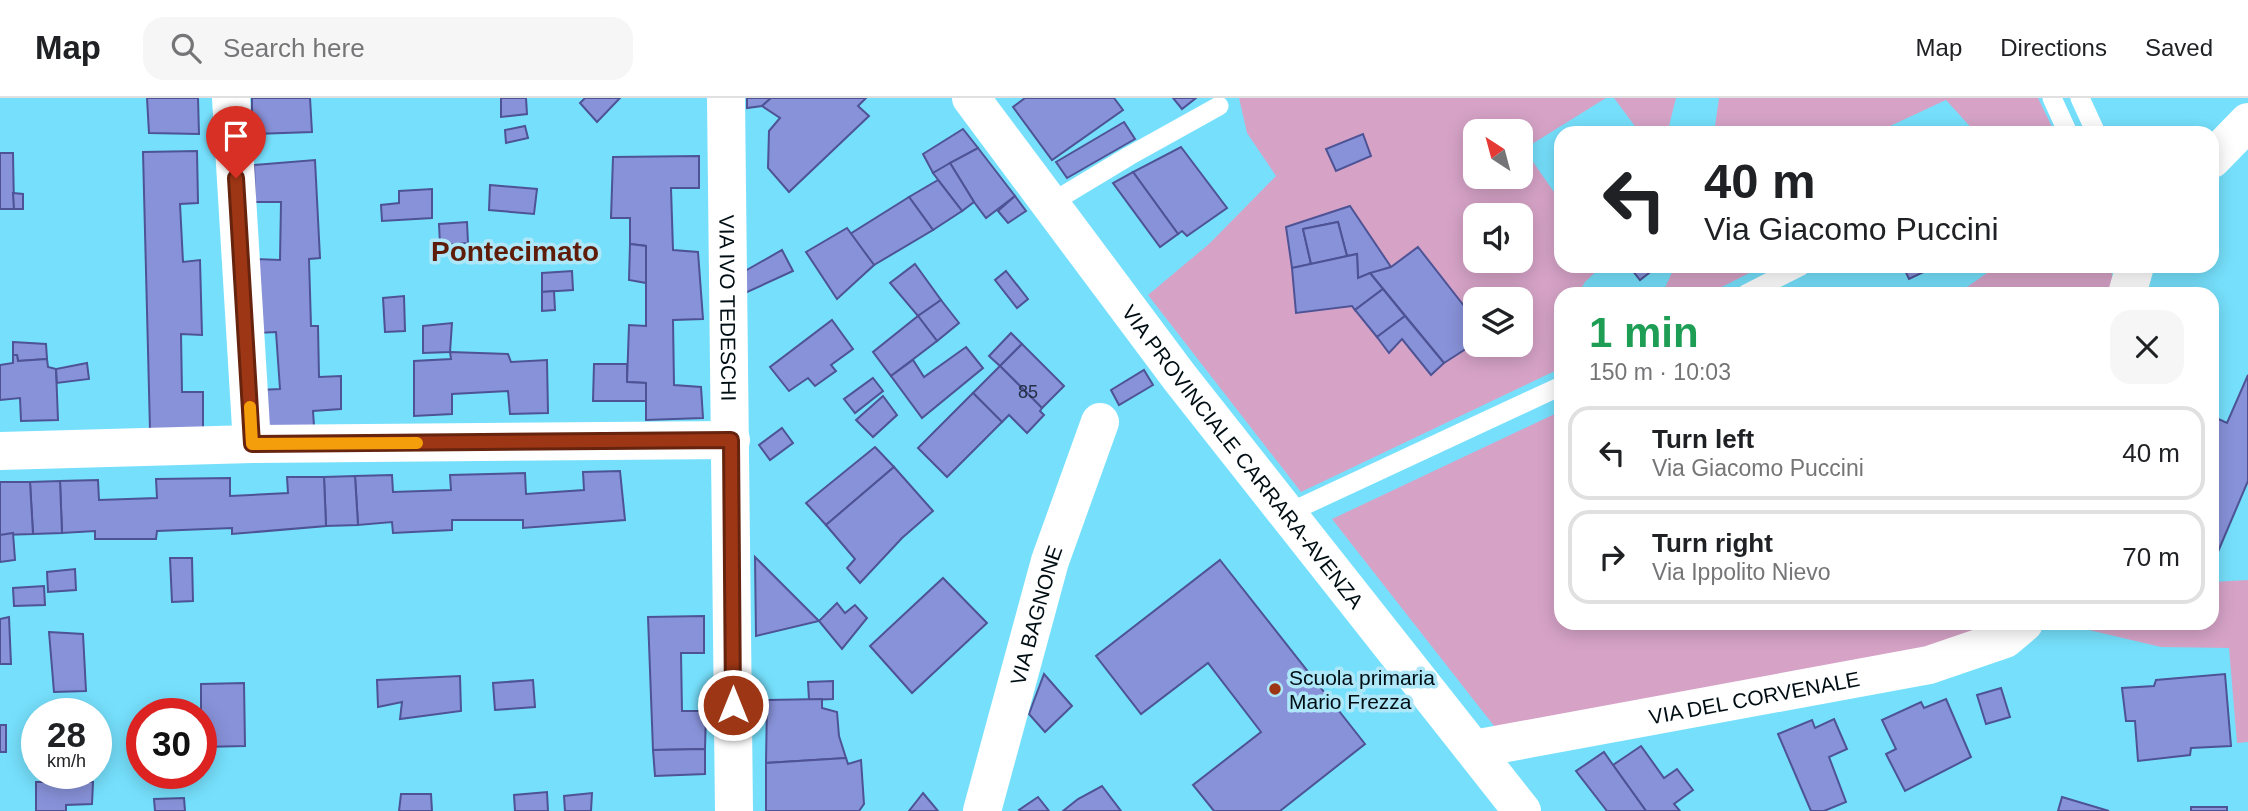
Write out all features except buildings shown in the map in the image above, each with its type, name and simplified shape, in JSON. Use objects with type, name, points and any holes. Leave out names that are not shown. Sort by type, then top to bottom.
[{"type":"street","points":[[231,98],[252,444]]},
{"type":"street","name":"VIA IVO TEDESCHI","points":[[726,98],[734,811]]},
{"type":"street","name":"VIA PROVINCIALE CARRARA-AVENZA","points":[[971,98],[1180,378],[1522,811]]},
{"type":"street","points":[[2219,152],[2248,122]]},
{"type":"street","name":"VIA BAGNONE","points":[[982,811],[1050,561],[1100,422]]},
{"type":"street","points":[[0,450],[252,444],[731,440]]},
{"type":"street","name":"VIA DEL CORVENALE","points":[[1474,749],[1929,665],[2005,639],[2016,630]]},
{"type":"lane","points":[[2052,98],[2065,126]]},
{"type":"lane","points":[[2080,98],[2093,126]]},
{"type":"lane","points":[[1051,203],[1219,106]]},
{"type":"lane","points":[[1760,287],[1787,273]]},
{"type":"lane","points":[[1288,513],[1554,389]]},
{"type":"shaded area","points":[[1239,98],[1606,98],[1561,126],[1554,126],[1554,130],[1533,143],[1533,119],[1463,119],[1463,189],[1533,189],[1533,162],[1554,192],[1554,273],[1595,273],[1582,287],[1554,287],[1554,371],[1301,492],[1148,295],[1209,244],[1276,176],[1247,133]]},
{"type":"shaded area","points":[[1614,98],[1676,98],[1669,126],[1635,126]]},
{"type":"shaded area","points":[[1719,98],[2038,98],[2052,126],[1970,126],[1946,100],[1890,126],[1715,126]]},
{"type":"shaded area","points":[[1672,273],[1749,273],[1722,287],[1665,287]]},
{"type":"shaded area","points":[[1987,273],[2112,273],[2113,286],[2113,287],[1967,287]]},
{"type":"shaded area","points":[[1554,414],[1554,630],[1985,630],[1925,656],[1498,731],[1332,519]]},
{"type":"shaded area","points":[[2248,580],[2248,742],[2237,743],[2229,648],[2161,647],[2089,630],[2219,630],[2219,582]]},
{"type":"slow traffic","points":[[250,407],[252,444],[417,443]]},
{"type":"place","name":"Scuola primaria Mario Frezza","points":[[1275,689]]},
{"type":"district","name":"Pontecimato","points":[[515,251]]},
{"type":"route","points":[[236,178],[252,444],[731,440],[733,705]]}]
